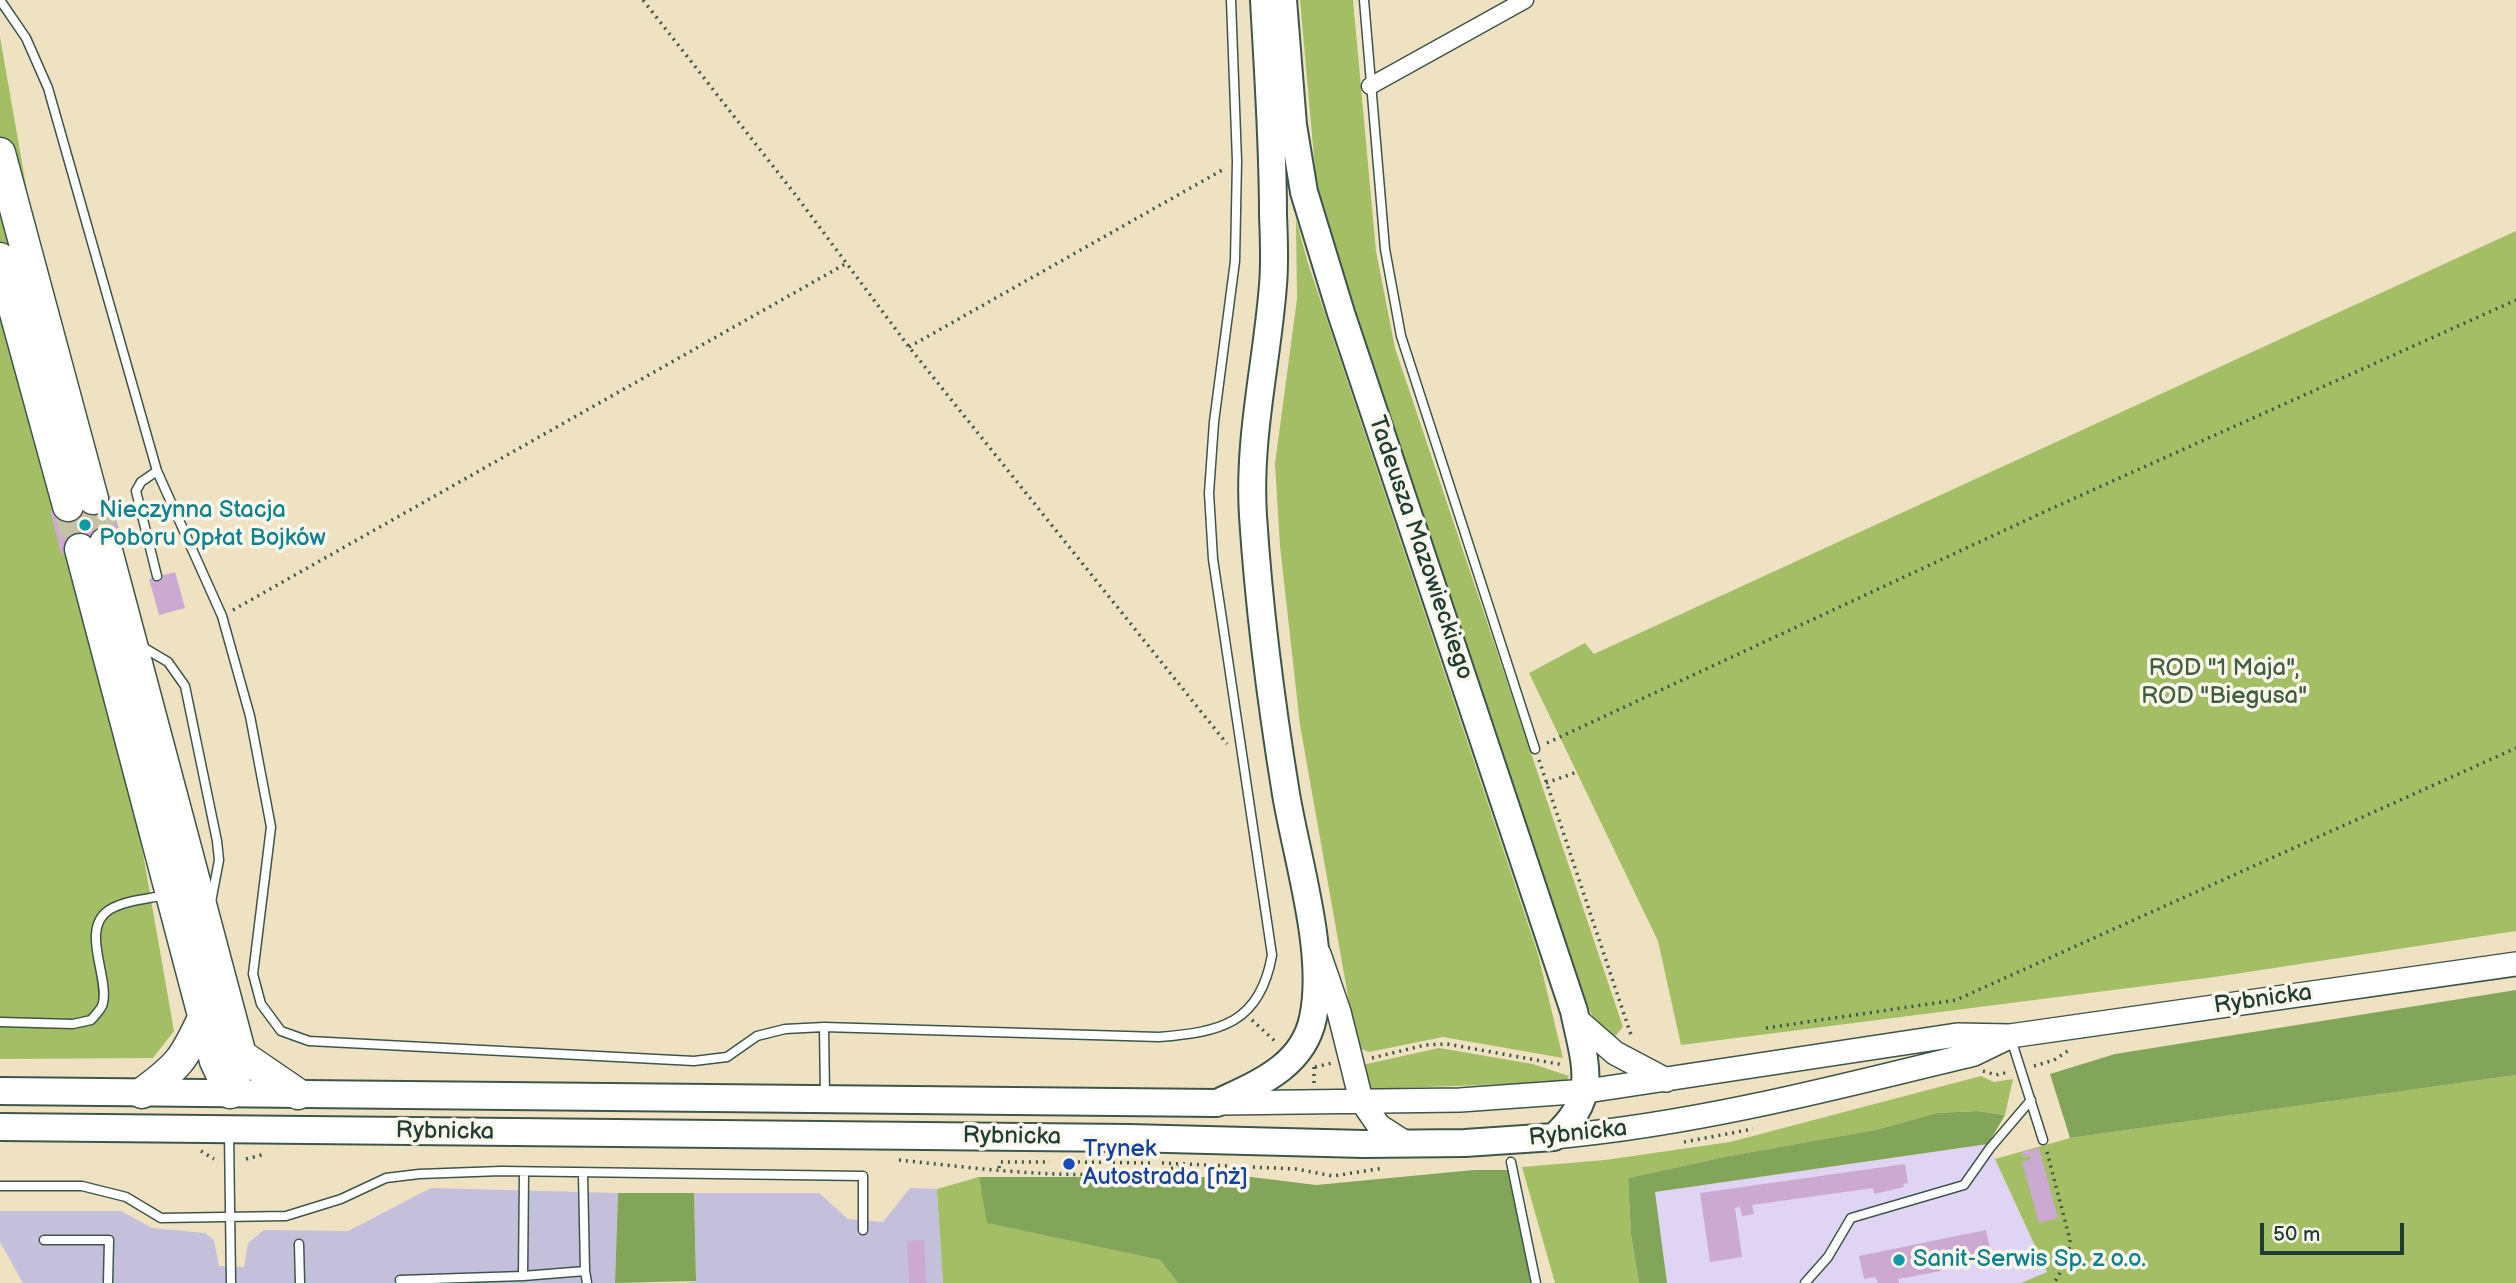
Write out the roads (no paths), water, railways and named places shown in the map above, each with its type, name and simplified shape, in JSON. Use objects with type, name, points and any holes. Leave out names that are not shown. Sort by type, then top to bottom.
[{"type":"highway","points":[[0,153],[81,503],[0,258]]},
{"type":"highway","points":[[93,546],[134,641],[210,946],[241,1055],[230,1093],[215,1061],[203,1018],[93,546]]},
{"type":"highway","points":[[142,1093],[176,1069],[185,1058],[203,1018]]},
{"type":"highway","points":[[241,1055],[298,1094]]},
{"type":"main road","points":[[1264,0],[1273,174],[1274,283],[1254,427],[1254,517],[1280,753],[1314,943],[1339,1012],[1361,1100],[1379,1126],[1407,1144]]},
{"type":"main road","name":"Tadeusza Mazowieckiego","points":[[1283,0],[1293,125],[1304,191],[1341,313],[1576,1019],[1587,1091]]},
{"type":"main road","points":[[1217,1103],[1270,1077],[1300,1048],[1314,1014],[1314,943]]},
{"type":"main road","name":"Rybnicka","points":[[0,1091],[1217,1103],[1501,1098],[1587,1091],[1957,1035],[2010,1036],[2516,964]]},
{"type":"main road","points":[[1576,1019],[1615,1053],[1666,1080]]},
{"type":"main road","name":"Rybnicka","points":[[0,1127],[1407,1144],[1554,1137],[1648,1127],[1747,1109],[1975,1054],[2010,1036]]},
{"type":"main road","points":[[1554,1137],[1578,1112],[1587,1091]]},
{"type":"main road","points":[[229,1129],[230,1093]]},
{"type":"street","points":[[1370,86],[1525,0]]},
{"type":"lane","points":[[1,0],[26,38],[48,88],[157,471],[222,617],[250,716],[271,827],[253,974],[261,1004],[282,1031],[309,1041],[694,1061],[727,1057],[757,1036],[785,1029],[824,1027],[1159,1037],[1206,1033],[1226,1026],[1245,1012],[1259,996],[1268,976],[1272,955],[1213,559],[1209,493],[1214,422],[1235,261],[1237,161],[1231,0]]},
{"type":"lane","points":[[1364,0],[1385,249],[1401,336],[1535,749]]},
{"type":"lane","points":[[157,471],[141,482],[136,491],[157,576]]},
{"type":"lane","points":[[0,1022],[74,1024],[91,1020],[103,1006],[104,990],[96,931],[100,920],[108,911],[125,904],[172,894]]},
{"type":"lane","points":[[824,1027],[825,1100]]},
{"type":"lane","points":[[2010,1036],[2043,1140]]},
{"type":"lane","points":[[1805,1283],[1828,1257],[1851,1218],[1964,1185],[1990,1148],[2031,1100]]},
{"type":"lane","points":[[229,1129],[231,1283]]},
{"type":"lane","points":[[1511,1162],[1536,1283]]},
{"type":"lane","points":[[523,1276],[524,1172]]},
{"type":"lane","points":[[0,1186],[82,1186],[126,1197],[161,1218],[286,1216],[341,1199],[386,1178],[454,1173],[863,1176],[863,1230]]},
{"type":"lane","points":[[583,1174],[587,1283]]},
{"type":"lane","points":[[44,1240],[109,1240],[108,1283]]},
{"type":"lane","points":[[299,1244],[299,1283]]},
{"type":"lane","points":[[400,1280],[585,1271]]},
{"type":"tunnel","points":[[93,499],[105,543]]},
{"type":"tunnel","points":[[68,506],[80,549]]},
{"type":"place","name":"Nieczynna Stacja Poboru Opłat Bojków","points":[[85,525]]},
{"type":"place","name":"Trynek Autostrada [nż]","points":[[1069,1164]]},
{"type":"place","name":"Sanit-Serwis Sp. z o.o.","points":[[1899,1260]]},
{"type":"park label","name":"ROD \"1 Maja\", ROD \"Biegusa\"","points":[[2224,683]]}]
